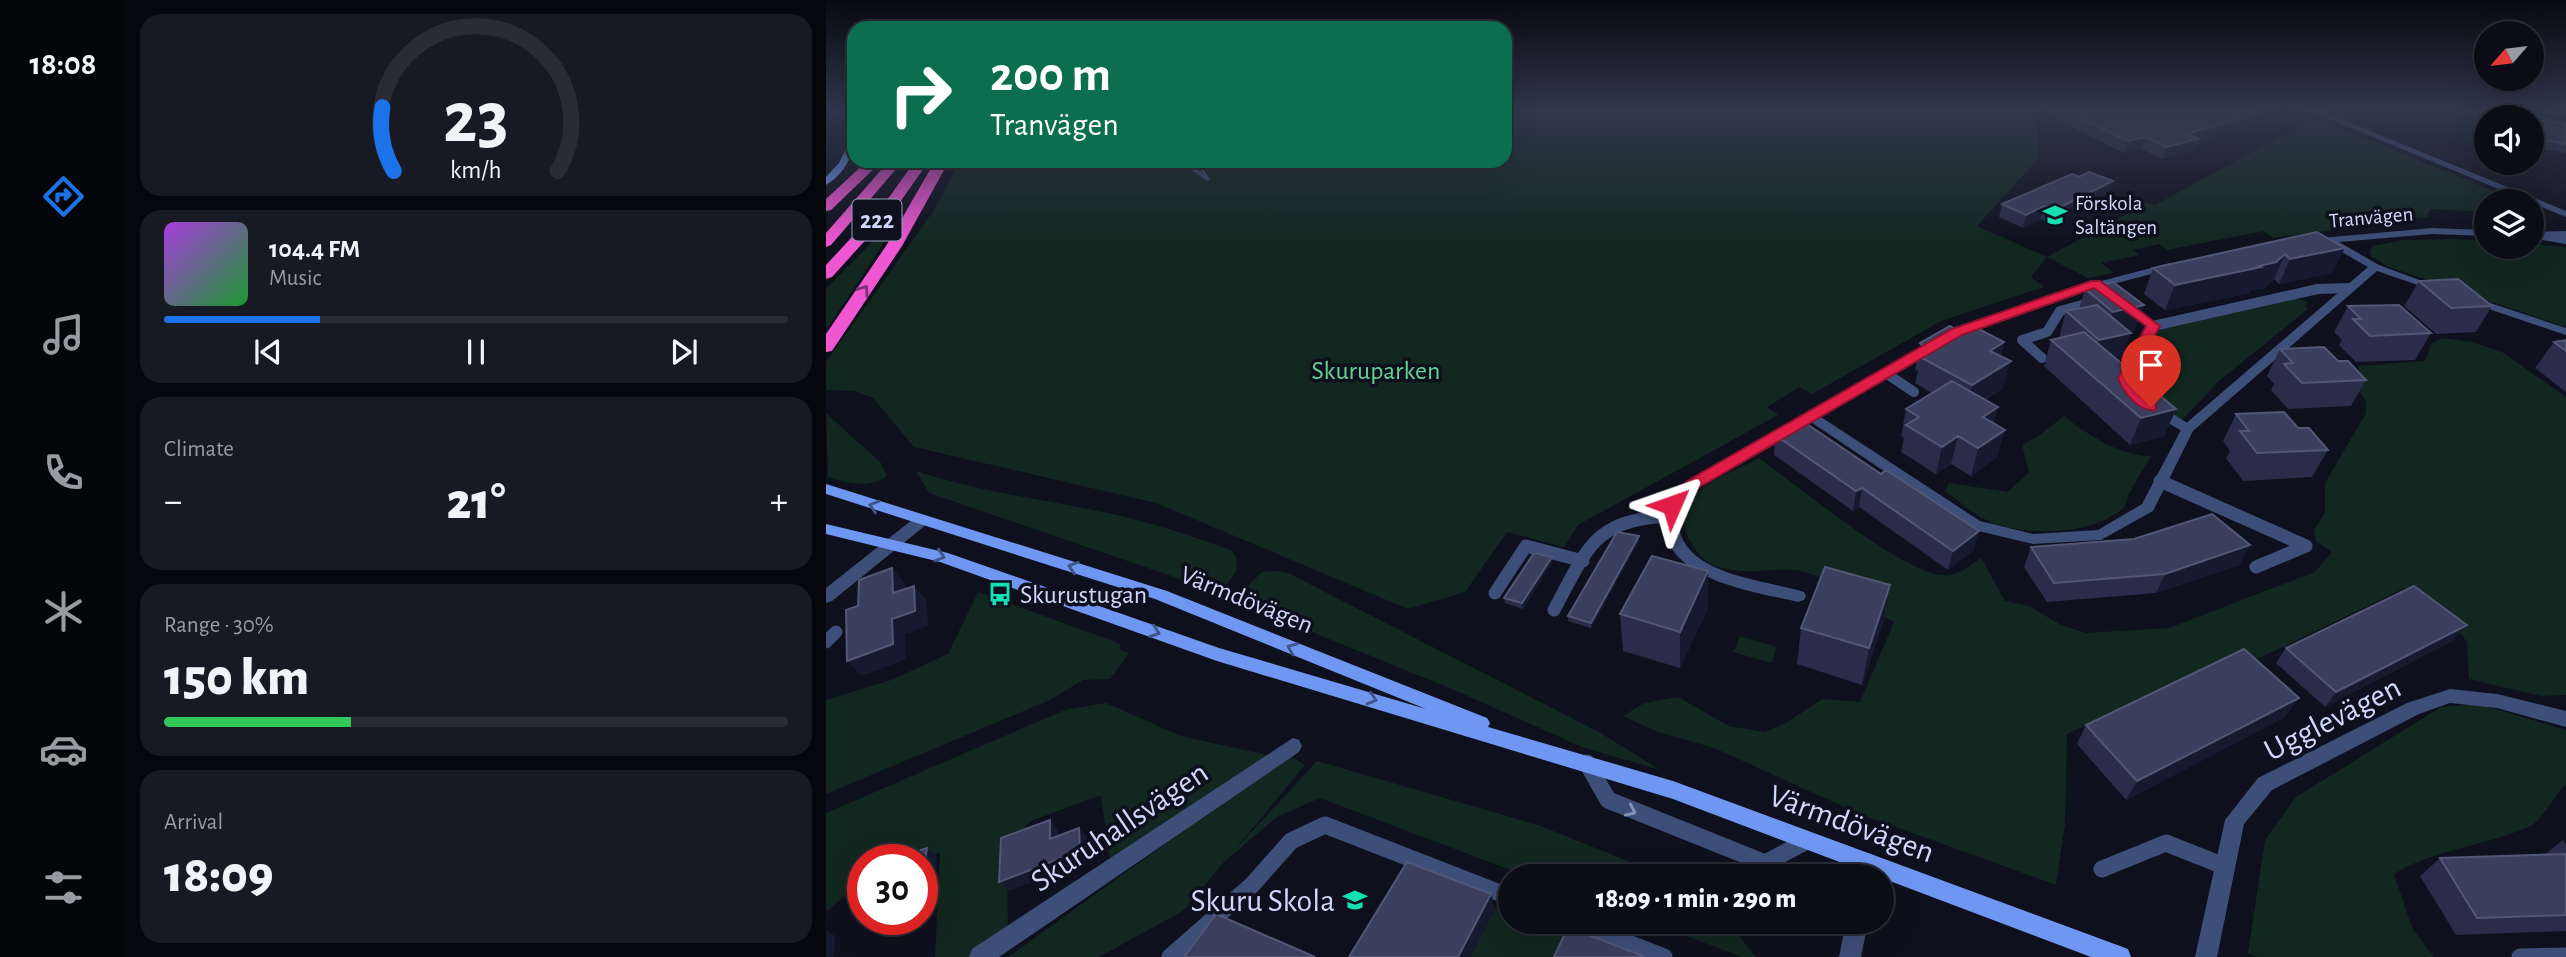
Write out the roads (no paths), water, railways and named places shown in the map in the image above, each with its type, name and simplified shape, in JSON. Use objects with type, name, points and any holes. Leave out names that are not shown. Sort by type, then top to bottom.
[{"type":"highway","points":[[826,207],[868,168]]},
{"type":"highway","name":"222","points":[[826,242],[890,168]]},
{"type":"highway","name":"222","points":[[826,274],[887,208],[917,168]]},
{"type":"highway","points":[[826,346],[894,246],[938,168]]},
{"type":"main road","points":[[826,182],[847,156]]},
{"type":"main road","name":"Värmdövägen","points":[[826,489],[1161,595],[1560,755]]},
{"type":"main road","name":"Värmdövägen","points":[[826,529],[943,557],[1217,654],[1673,790],[1807,841],[1855,864]]},
{"type":"main road","name":"Värmdövägen","points":[[1894,879],[2120,957]]},
{"type":"street","points":[[2427,155],[2566,214]]},
{"type":"street","points":[[2544,209],[2549,207]]},
{"type":"street","name":"Tranvägen","points":[[2303,242],[2432,231],[2474,233]]},
{"type":"street","points":[[2544,234],[2566,234]]},
{"type":"street","points":[[2329,240],[2375,267],[2453,294]]},
{"type":"street","points":[[1798,596],[1711,574],[1692,562],[1671,531],[1672,505],[1693,485],[1957,332],[2095,284],[2183,264]]},
{"type":"street","points":[[1812,417],[1966,520],[2000,533],[2033,539],[2101,535],[2148,507],[2188,429],[2375,267]]},
{"type":"street","points":[[2465,298],[2566,332]]},
{"type":"street","points":[[826,597],[922,520]]},
{"type":"street","name":"Ugglevägen","points":[[2206,957],[2235,820],[2265,785],[2413,708],[2450,696],[2497,701],[2566,719]]},
{"type":"street","name":"Skuruhallsvägen","points":[[980,957],[1293,746]]},
{"type":"street","points":[[1850,957],[1855,934]]},
{"type":"lane","points":[[2544,236],[2566,240]]},
{"type":"lane","points":[[2095,284],[2114,297]]},
{"type":"lane","points":[[2138,396],[2128,388],[2125,378],[2154,326],[2318,289],[2349,288]]},
{"type":"lane","points":[[2042,358],[2022,340],[2047,332],[2060,311],[2101,300]]},
{"type":"lane","points":[[2144,318],[2154,326]]},
{"type":"lane","points":[[1887,374],[1914,392]]},
{"type":"lane","points":[[2148,404],[2188,429]]},
{"type":"lane","points":[[2160,481],[2306,546],[2256,567]]},
{"type":"lane","points":[[1554,610],[1599,534],[1616,523],[1638,516],[1670,516]]},
{"type":"lane","points":[[1495,593],[1526,546],[1583,561]]},
{"type":"lane","points":[[1587,763],[1608,800],[1765,863],[1807,841]]},
{"type":"lane","points":[[1170,957],[1252,885],[1291,841],[1325,825],[1498,892]]},
{"type":"lane","points":[[2102,869],[2166,843],[2224,866]]},
{"type":"lane","points":[[1605,934],[1664,957]]},
{"type":"lane","points":[[2520,957],[2566,956]]},
{"type":"place","name":"Förskola Saltängen","points":[[2055,215]]},
{"type":"place","name":"Skurustugan","points":[[1000,594]]},
{"type":"place","name":"Skuru Skola","points":[[1355,900]]},
{"type":"park label","name":"Skuruparken","points":[[1376,370]]}]
